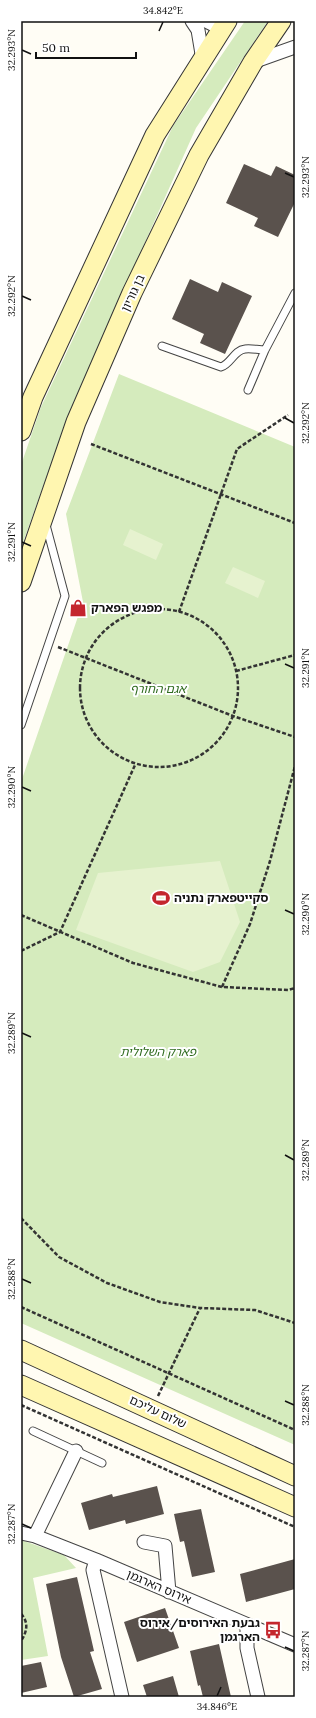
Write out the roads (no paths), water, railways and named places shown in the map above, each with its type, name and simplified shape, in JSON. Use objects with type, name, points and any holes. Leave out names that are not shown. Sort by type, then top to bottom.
[{"type":"main road","name":"בן גוריון","points":[[21,582],[76,422],[132,293],[199,155],[253,62],[281,21]]},
{"type":"main road","points":[[21,431],[36,390],[156,136],[203,60],[218,24]]},
{"type":"main road","name":"שלום עליכם","points":[[21,1350],[295,1476]]},
{"type":"main road","points":[[21,1385],[295,1507]]},
{"type":"street","points":[[192,21],[198,30],[203,60]]},
{"type":"street","points":[[253,62],[295,47]]},
{"type":"street","points":[[35,1536],[76,1451]]},
{"type":"street","name":"אירוס הארגמן","points":[[21,1533],[35,1536],[96,1560],[295,1645]]},
{"type":"street","points":[[144,1542],[166,1546],[169,1592]]},
{"type":"street","points":[[96,1560],[93,1570],[122,1697]]},
{"type":"street","points":[[247,1625],[247,1648],[258,1697]]},
{"type":"lane","points":[[248,390],[265,350],[295,293]]},
{"type":"lane","points":[[162,346],[221,367],[225,366],[239,351],[244,349],[265,350]]},
{"type":"lane","points":[[21,725],[50,644],[65,596],[43,516]]},
{"type":"lane","points":[[33,1431],[102,1463]]},
{"type":"place","name":"מפגש הפארק","points":[[78,608]]},
{"type":"place","name":"סקייטפארק נתניה","points":[[161,898]]},
{"type":"place","name":"גבעת האירוסים/אירוס הארגמן","points":[[273,1630]]},
{"type":"park label","name":"אגם החורף","points":[[158,689]]},
{"type":"park label","name":"פארק השלולית","points":[[158,1052]]}]
